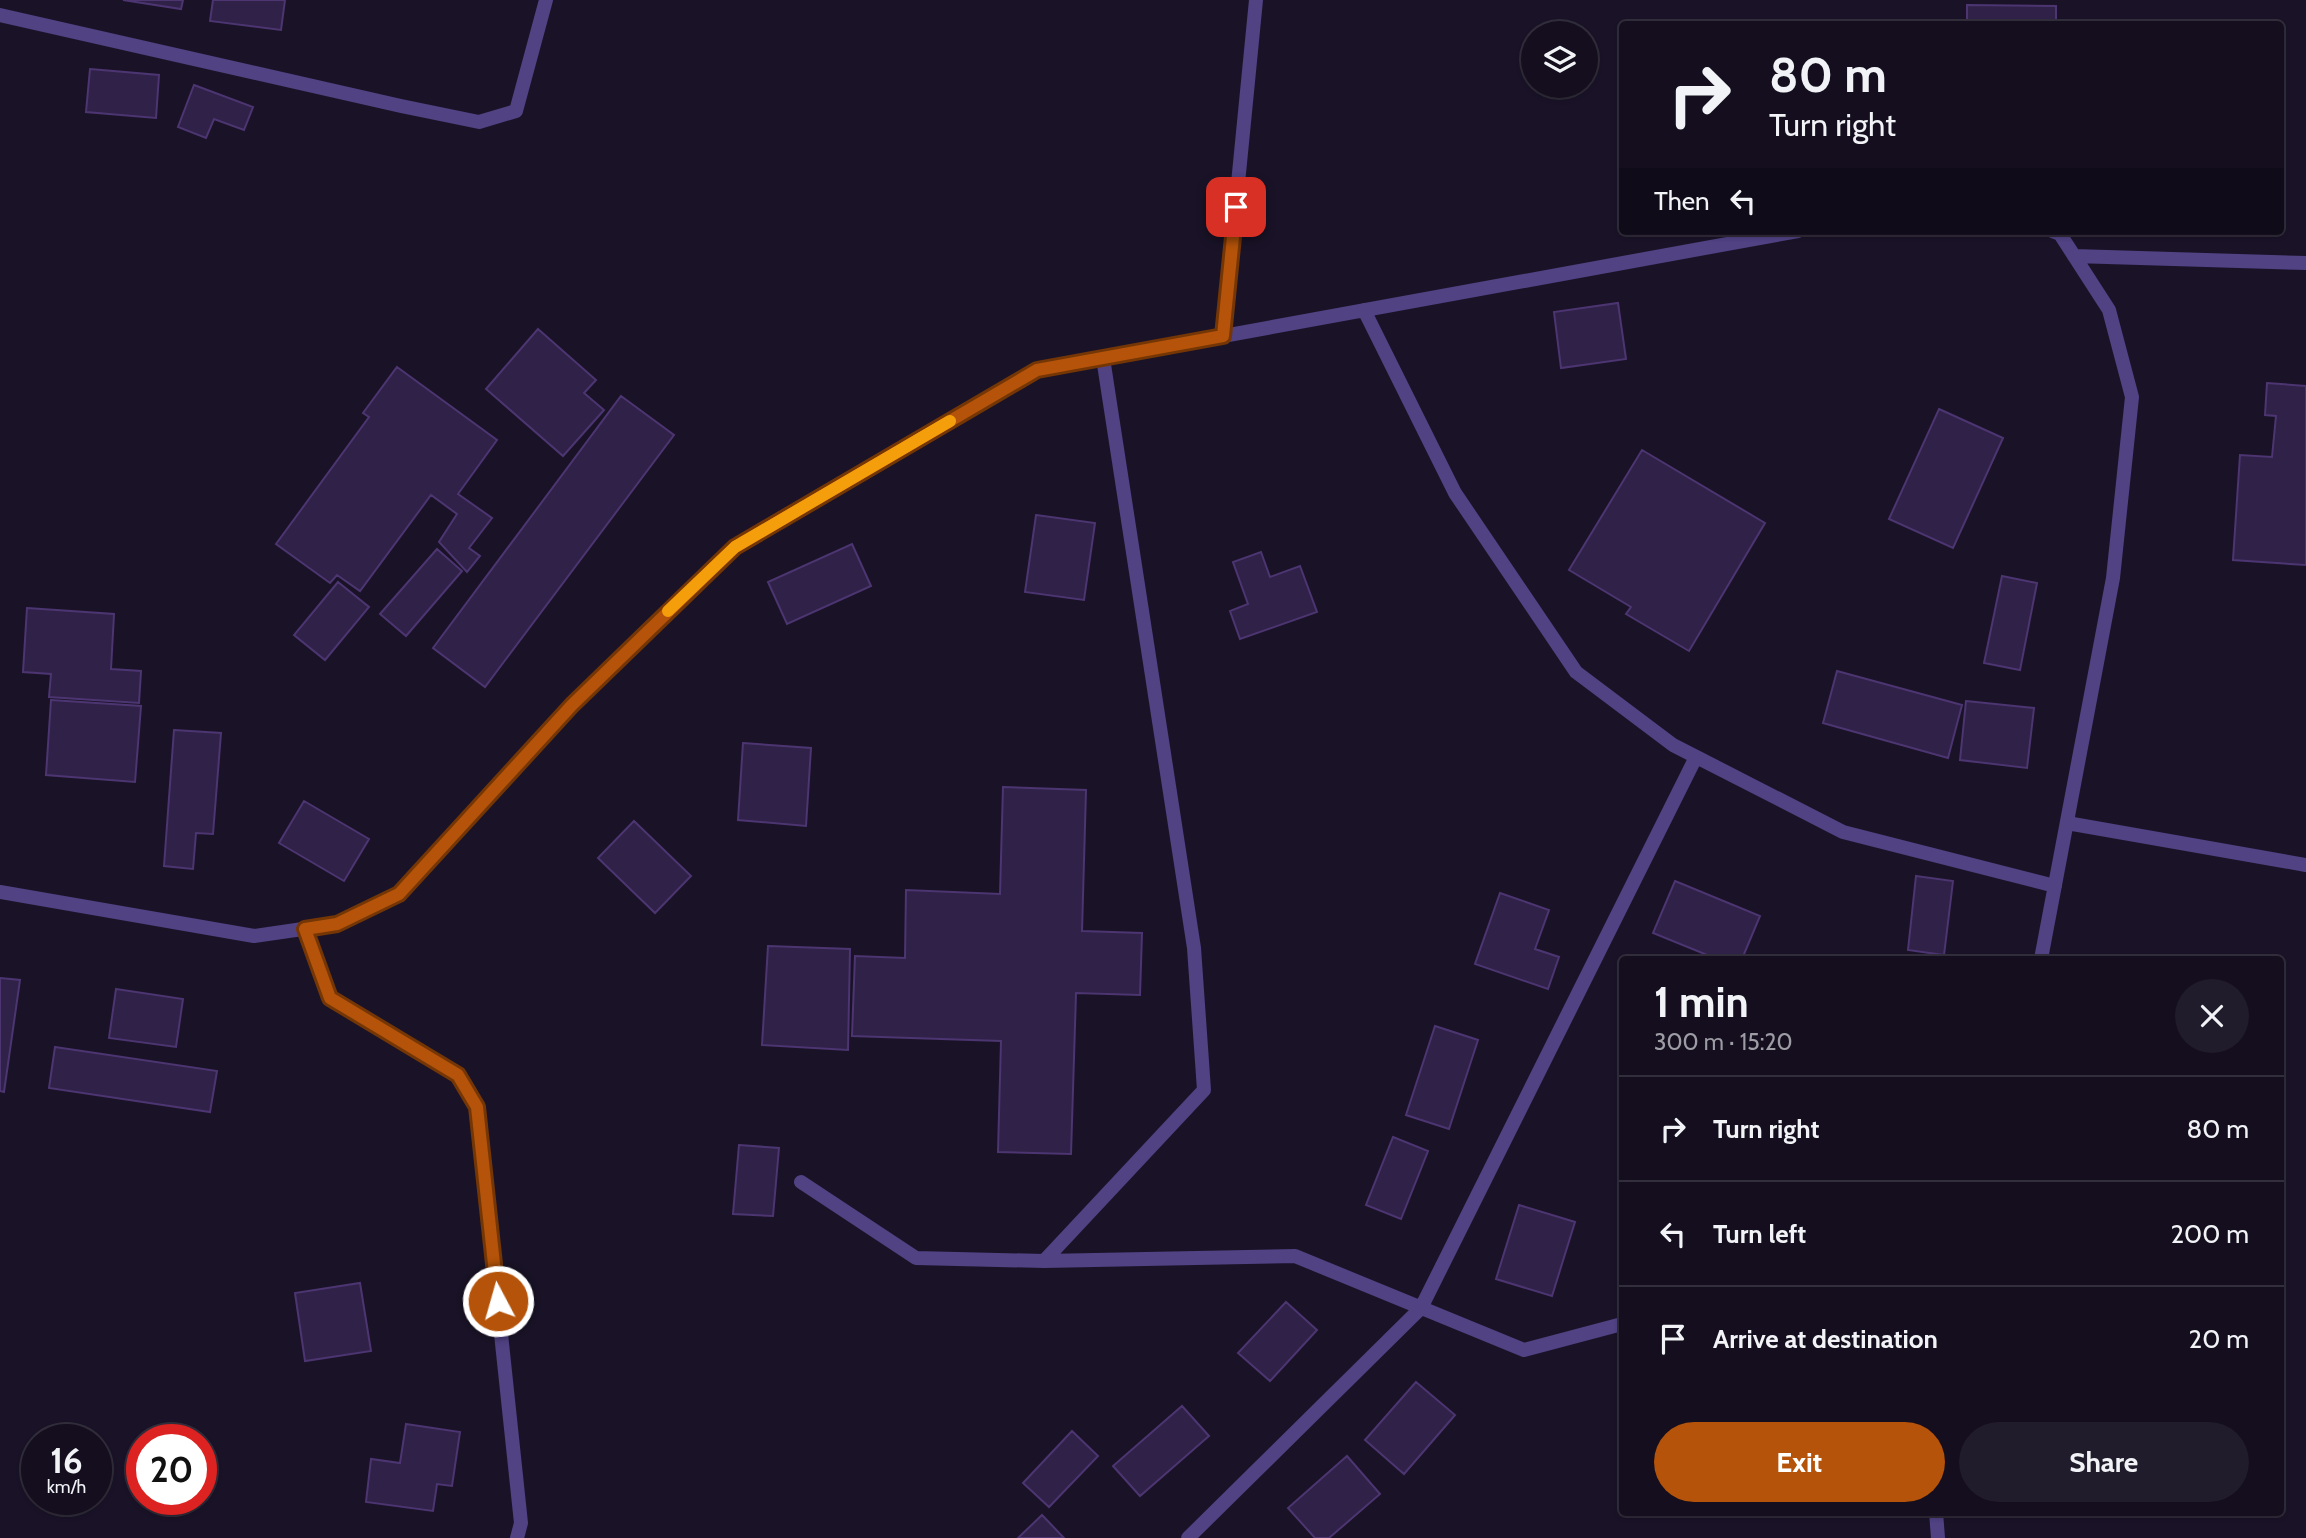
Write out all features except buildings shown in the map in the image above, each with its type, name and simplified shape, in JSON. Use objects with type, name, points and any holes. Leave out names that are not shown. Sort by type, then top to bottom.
[{"type":"lane","points":[[0,15],[479,122],[516,111],[546,0]]},
{"type":"lane","points":[[1223,336],[1256,0]]},
{"type":"lane","points":[[0,892],[254,936],[337,924],[399,894],[572,705],[735,547],[1037,370],[1776,235]]},
{"type":"lane","points":[[2042,956],[2113,578],[2132,397],[2109,310],[2061,235]]},
{"type":"lane","points":[[2074,256],[2306,263]]},
{"type":"lane","points":[[1364,310],[1455,493],[1576,672],[1673,745],[1843,832],[2055,886]]},
{"type":"lane","points":[[1044,1261],[1204,1090],[1194,948],[1103,358]]},
{"type":"lane","points":[[1188,1538],[1421,1308],[1696,757]]},
{"type":"lane","points":[[2067,823],[2306,864]]},
{"type":"lane","points":[[305,929],[330,998],[458,1075],[477,1107],[521,1523],[517,1538]]},
{"type":"lane","points":[[801,1182],[916,1258],[1044,1261],[1295,1256],[1524,1350],[1619,1325]]},
{"type":"lane","points":[[1936,1516],[1938,1538]]},
{"type":"slow traffic","points":[[668,611],[735,547],[950,421]]},
{"type":"route","points":[[498,1301],[477,1107],[458,1075],[330,998],[305,929],[337,924],[399,894],[572,705],[735,547],[1037,370],[1223,336],[1236,207]]}]
